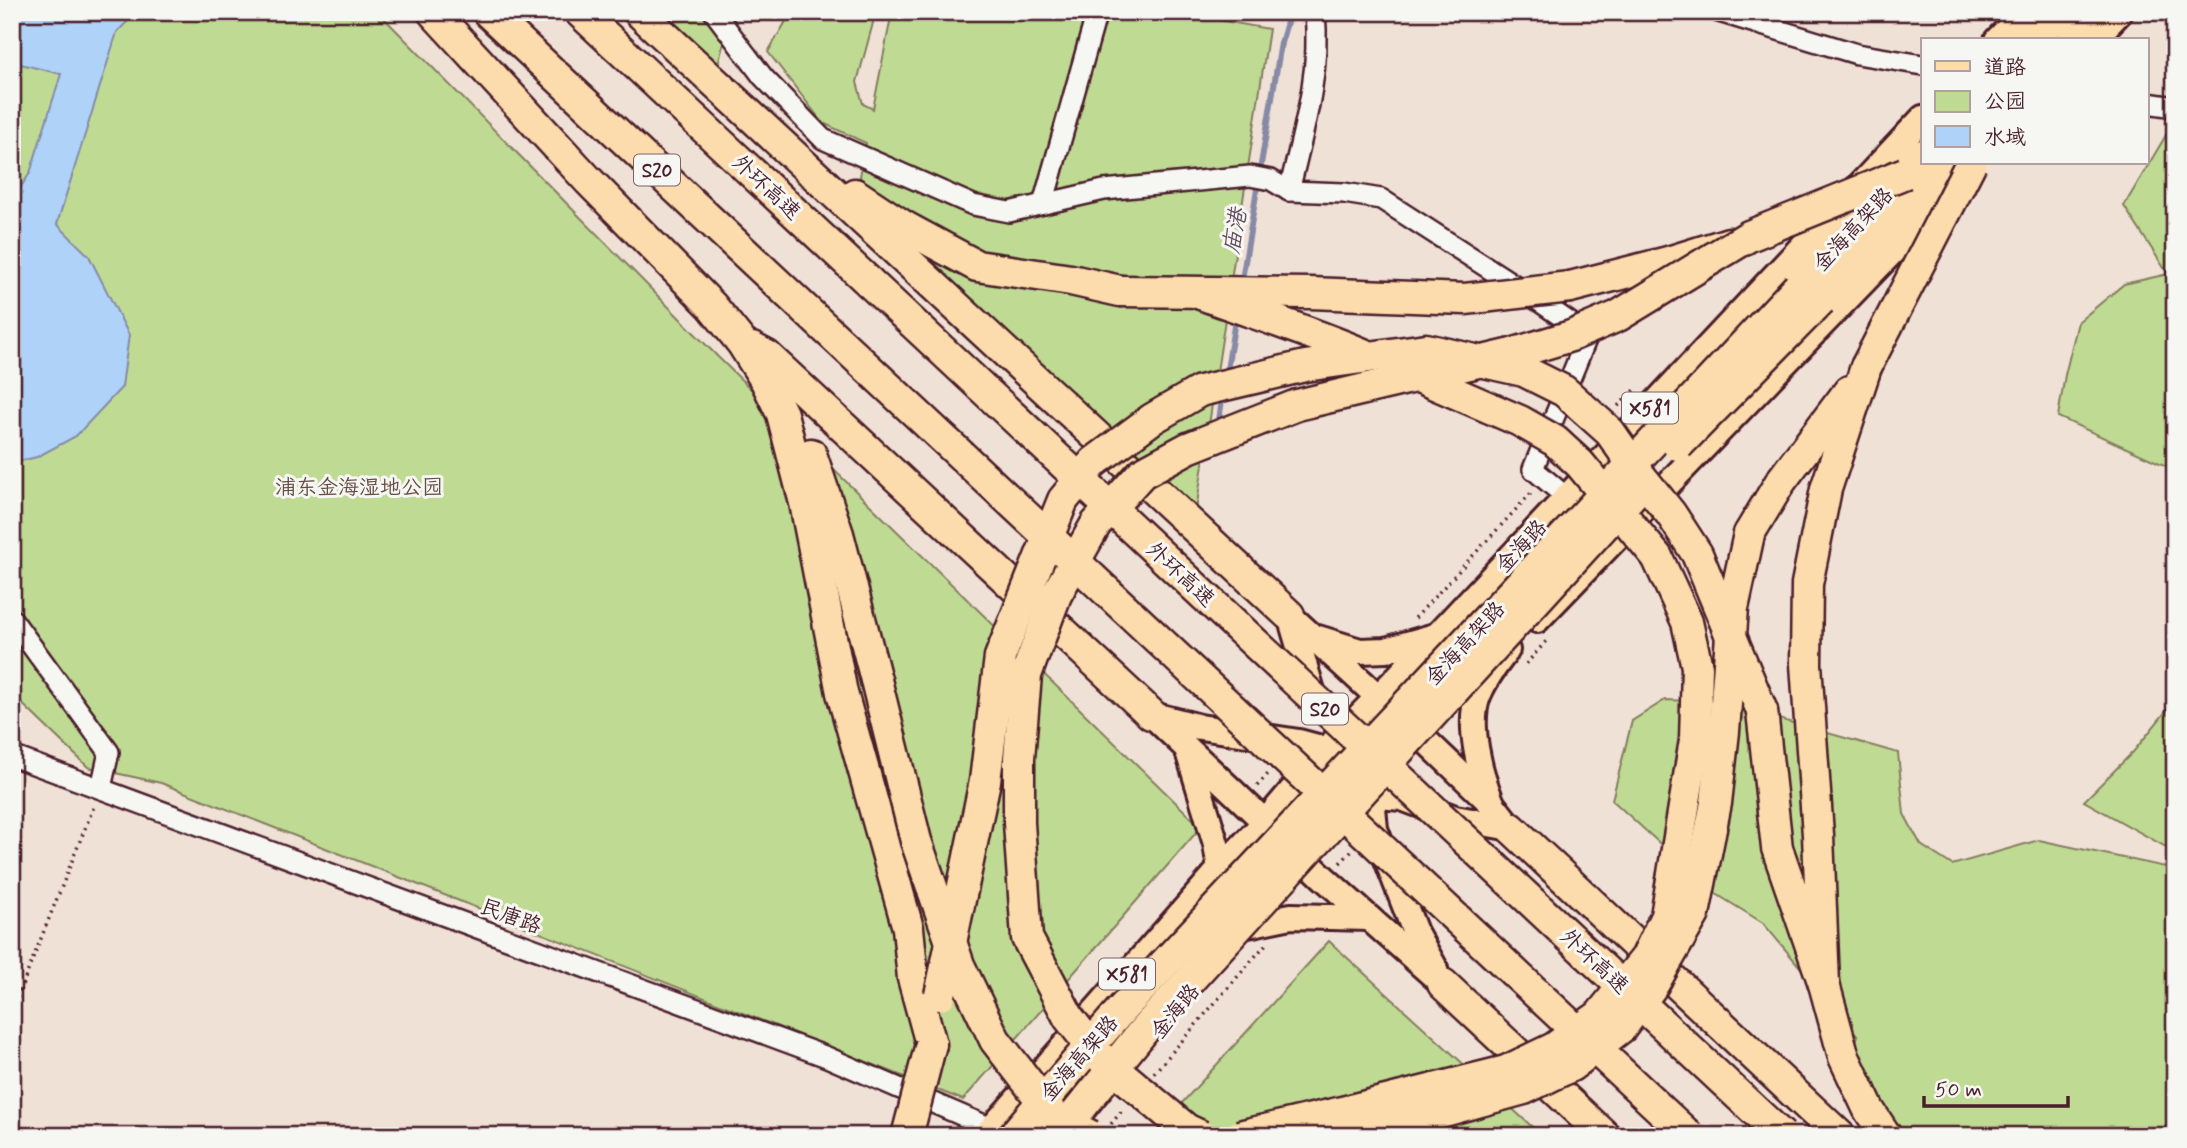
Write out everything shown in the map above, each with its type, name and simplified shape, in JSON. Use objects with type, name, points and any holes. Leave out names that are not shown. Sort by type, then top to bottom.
[{"type":"highway","points":[[433,12],[589,181],[712,306],[742,343],[766,381],[782,414],[805,503],[842,693],[908,928],[913,978],[931,1044]]},
{"type":"highway","name":"S20","points":[[488,12],[1689,1136]]},
{"type":"highway","name":"外环高速","points":[[580,12],[1782,1136]]},
{"type":"highway","points":[[639,12],[1289,615]]},
{"type":"highway","points":[[2026,20],[2059,12]]},
{"type":"highway","points":[[2074,38],[2098,12]]},
{"type":"highway","points":[[782,146],[905,227],[977,266],[1071,280],[1120,292],[1310,293],[1465,299],[1570,288],[1668,262],[1749,236],[1914,164]]},
{"type":"highway","name":"金海高架路","points":[[996,1133],[1130,999],[1914,164]]},
{"type":"highway","name":"金海高架路","points":[[1058,1136],[1144,1030],[1687,435],[1955,164]]},
{"type":"highway","points":[[1353,1136],[1524,1089],[1571,1066],[1622,1027],[1653,985],[1694,914],[1716,803],[1733,608],[1749,534],[1781,481],[1866,367],[1971,164]]},
{"type":"highway","points":[[1201,1136],[1186,1129],[1098,1055],[1069,1018],[1027,938],[1020,836],[1019,758],[1026,676],[1056,596],[1096,524],[1142,473],[1188,448],[1297,405],[1508,355],[1571,336],[1618,316],[1749,236]]},
{"type":"highway","points":[[1198,293],[1327,338],[1510,416],[1555,441],[1580,464],[1657,556],[1687,622],[1697,667],[1695,740],[1666,916],[1646,958],[1599,1016],[1554,1048],[1506,1071],[1239,1136]]},
{"type":"highway","points":[[742,343],[767,356],[1151,714]]},
{"type":"highway","points":[[907,1136],[931,1044],[985,781],[1000,657],[1063,500],[1094,462],[1152,419],[1199,391],[1305,366],[1426,349],[1524,371],[1564,391],[1610,432],[1698,554],[1762,711],[1777,848],[1824,984],[1844,1057],[1869,1110],[1886,1136]]},
{"type":"highway","points":[[1824,984],[1818,835],[1806,664],[1807,584],[1826,489],[1866,367]]},
{"type":"highway","points":[[782,414],[808,448],[838,534],[916,841],[959,965],[995,1040],[1056,1119],[1100,1131]]},
{"type":"highway","points":[[1502,816],[1840,1136]]},
{"type":"highway","points":[[1443,984],[1605,1136]]},
{"type":"main road","points":[[2095,38],[2120,12]]},
{"type":"main road","points":[[2000,38],[2026,20]]},
{"type":"main road","name":"金海路","points":[[996,1133],[1220,869],[1266,821],[1327,748],[1372,704],[1921,120]]},
{"type":"main road","name":"金海路","points":[[1075,1136],[1243,926],[1289,875],[1317,870],[1327,841],[1439,722],[1515,659],[1977,164]]},
{"type":"main road","points":[[1289,615],[1312,636],[1372,704],[1502,816]]},
{"type":"main road","points":[[1289,615],[1327,748],[1332,792],[1327,841]]},
{"type":"main road","points":[[1312,636],[1360,651],[1386,650],[1436,636]]},
{"type":"main road","points":[[1502,816],[1485,786],[1474,739],[1477,699],[1486,677],[1515,659]]},
{"type":"main road","points":[[1372,704],[1362,760],[1372,796],[1374,830],[1415,932],[1443,984]]},
{"type":"main road","points":[[1151,714],[1443,984]]},
{"type":"main road","points":[[1151,714],[1200,727],[1327,748],[1362,760],[1419,746]]},
{"type":"main road","points":[[1187,748],[1216,845],[1220,869]]},
{"type":"main road","points":[[1286,796],[1332,792],[1402,798],[1455,818],[1502,816]]},
{"type":"main road","points":[[1243,926],[1291,916],[1369,918]]},
{"type":"street","points":[[714,12],[764,77],[823,139],[973,205],[1009,212],[1104,190],[1250,176],[1271,180],[1289,191],[1344,193],[1381,199],[1588,335],[1533,469],[1566,497]]},
{"type":"street","points":[[1043,204],[1097,12]]},
{"type":"street","points":[[1289,191],[1313,89],[1317,39],[1315,12]]},
{"type":"street","points":[[1719,12],[1857,54],[1921,65]]},
{"type":"street","points":[[2148,103],[2175,107]]},
{"type":"street","points":[[12,619],[108,752],[101,788]]},
{"type":"street","name":"民唐路","points":[[12,756],[827,1057],[996,1133]]},
{"type":"path","points":[[1515,659],[1550,637]]},
{"type":"path","points":[[12,1011],[101,788]]},
{"type":"path","points":[[1317,870],[1374,830]]},
{"type":"path","points":[[1152,1076],[1291,916]]},
{"type":"path","points":[[1100,1131],[1126,1106]]},
{"type":"green space","name":"浦东金海湿地公园","points":[[12,12],[378,12],[719,358],[1201,827],[963,1100],[161,783],[88,767],[12,694]]},
{"type":"green space","points":[[659,12],[732,12],[717,68]]},
{"type":"green space","points":[[788,12],[876,12],[857,82],[863,104],[873,109],[892,12],[1173,12],[1269,29],[1195,517],[856,199],[866,143],[823,123],[768,52],[785,23]]},
{"type":"green space","points":[[2175,120],[2175,470],[2058,417],[2078,322],[2124,284],[2168,274],[2124,206]]},
{"type":"green space","points":[[1665,700],[1719,702],[1898,753],[1904,814],[1921,845],[1952,865],[2039,840],[2175,869],[2175,1136],[1902,1136],[1839,1080],[1858,1036],[1763,923],[1713,892],[1612,800],[1632,721]]},
{"type":"green space","points":[[2175,700],[2175,852],[2084,801],[2134,751]]},
{"type":"green space","points":[[1329,941],[1542,1136],[1152,1136]]},
{"type":"water","points":[[49,12],[137,12],[117,32],[57,224],[89,256],[129,335],[122,387],[76,436],[37,457],[12,463],[12,200],[30,173],[61,74],[12,62],[12,15],[45,15]]},
{"type":"waterway","name":"庙港","points":[[1241,286],[1281,43],[1290,12]]},
{"type":"waterway","name":"庙港","points":[[1226,376],[1236,314]]},
{"type":"waterway","name":"庙港","points":[[1218,427],[1223,393]]}]
